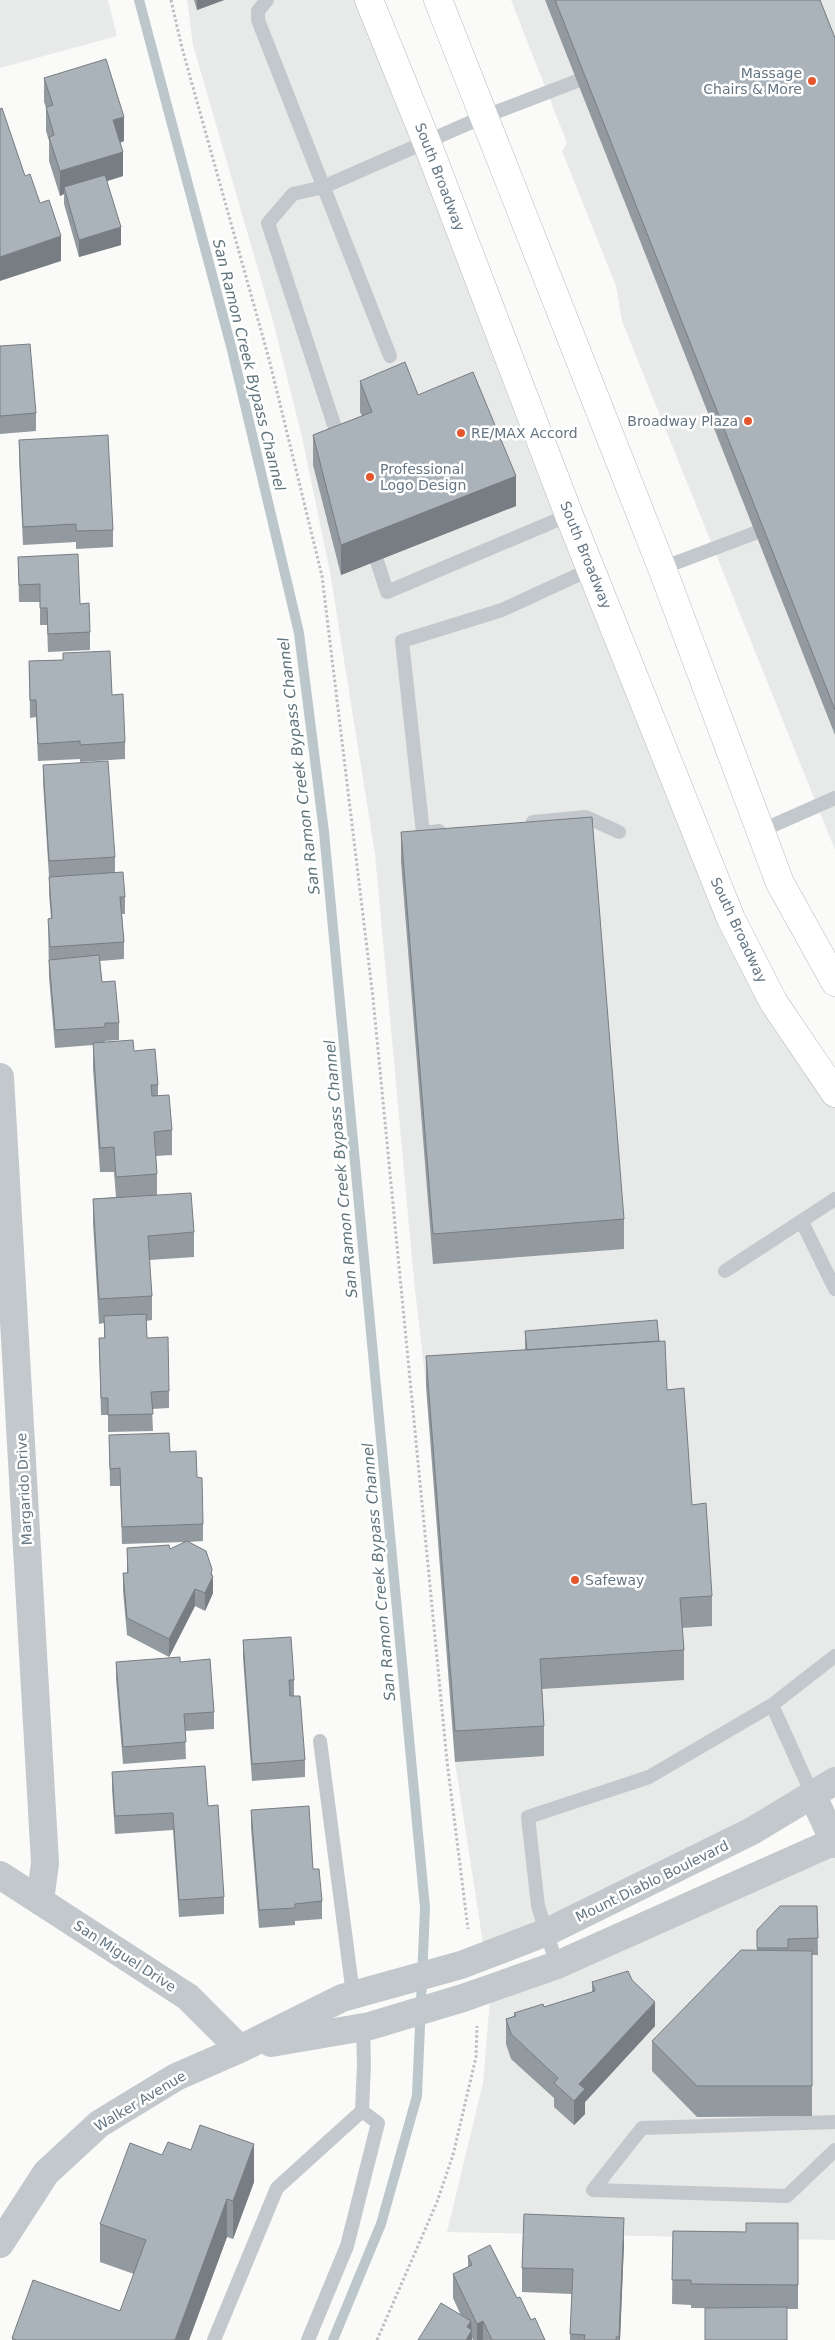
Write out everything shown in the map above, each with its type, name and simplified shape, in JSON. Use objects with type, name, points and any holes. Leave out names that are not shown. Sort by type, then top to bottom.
[{"type":"main road","name":"South Broadway","points":[[369,0],[427,143],[569,515],[730,919],[774,1002],[835,1093]]},
{"type":"main road","points":[[438,0],[662,568],[780,883],[835,982]]},
{"type":"street","name":"Margarido Drive","points":[[0,1077],[45,1863],[40,1901]]},
{"type":"street","name":"Mount Diablo Boulevard","points":[[460,1965],[547,1932],[752,1831],[813,1796],[835,1780]]},
{"type":"street","points":[[557,1965],[835,1842],[813,1796]]},
{"type":"street","name":"San Miguel Drive","points":[[0,1875],[188,1996],[240,2049]]},
{"type":"street","name":"Walker Avenue","points":[[0,2244],[46,2173],[99,2124],[176,2077],[240,2049],[357,1993],[460,1965]]},
{"type":"street","name":"Walker Avenue","points":[[240,2049],[366,2026],[468,1996],[557,1965]]},
{"type":"lane","points":[[267,0],[258,11],[258,20],[390,356]]},
{"type":"lane","points":[[343,454],[268,223],[294,194],[322,187],[427,143],[483,117],[577,81]]},
{"type":"lane","points":[[377,561],[387,592],[569,515]]},
{"type":"lane","points":[[662,568],[755,534]]},
{"type":"lane","points":[[452,830],[423,833],[402,641],[502,610],[591,568]]},
{"type":"lane","points":[[760,831],[835,798]]},
{"type":"lane","points":[[519,823],[586,817],[619,832]]},
{"type":"lane","points":[[725,1271],[835,1199]]},
{"type":"lane","points":[[802,1222],[835,1289]]},
{"type":"lane","points":[[557,1965],[538,1906],[528,1817],[649,1777],[772,1705],[835,1656]]},
{"type":"lane","points":[[772,1705],[813,1796]]},
{"type":"lane","points":[[320,1741],[357,1993]]},
{"type":"lane","points":[[214,2340],[277,2188],[362,2111],[366,2026]]},
{"type":"lane","points":[[308,2340],[347,2246],[378,2123],[362,2111]]},
{"type":"lane","points":[[835,2122],[642,2128],[593,2190],[787,2196],[835,2150]]},
{"type":"path","points":[[171,0],[182,48],[269,359],[322,576],[373,998],[446,1751],[469,1938]]},
{"type":"path","points":[[377,2340],[437,2202],[453,2155],[476,2057],[477,2022]]},
{"type":"shaded area","points":[[0,0],[108,0],[117,36],[0,68]]},
{"type":"shaded area","points":[[187,0],[369,0],[686,806],[835,1093],[835,1781],[485,1956],[455,1762],[426,1386],[414,1280],[375,854],[330,572],[302,437],[273,321],[193,45]]},
{"type":"shaded area","name":"Broadway Plaza","points":[[511,0],[835,0],[835,850],[622,321],[616,286],[562,151],[567,143]]},
{"type":"shaded area","points":[[835,1841],[835,2240],[447,2232],[483,2083],[491,1988]]},
{"type":"building","name":"Broadway Plaza","points":[[555,0],[820,0],[835,38],[835,710]]},
{"type":"building","points":[[106,59],[124,117],[113,120],[123,152],[60,171],[49,137],[54,135],[46,107],[53,105],[44,78]]},
{"type":"building","points":[[2,108],[25,176],[30,174],[40,203],[49,200],[61,236],[0,257],[0,109]]},
{"type":"building","points":[[105,175],[121,227],[79,240],[64,187]]},
{"type":"building","points":[[30,344],[36,413],[0,416],[0,346]]},
{"type":"building","points":[[405,362],[418,395],[473,372],[516,476],[341,545],[313,435],[372,412],[360,381]]},
{"type":"building","points":[[108,435],[113,530],[76,531],[76,524],[23,527],[19,440]]},
{"type":"building","points":[[78,554],[80,604],[89,603],[90,632],[48,634],[47,608],[40,608],[40,584],[19,585],[18,557]]},
{"type":"building","points":[[110,651],[112,695],[123,694],[125,742],[80,745],[80,741],[38,744],[36,700],[30,700],[29,661],[63,660],[63,653]]},
{"type":"building","points":[[108,761],[115,857],[49,861],[43,765]]},
{"type":"building","points":[[592,817],[624,1219],[433,1234],[401,832]]},
{"type":"building","points":[[123,872],[125,897],[120,897],[124,942],[50,947],[48,919],[52,918],[49,877]]},
{"type":"building","points":[[99,955],[102,982],[115,981],[119,1023],[105,1023],[105,1027],[55,1030],[49,960]]},
{"type":"building","points":[[133,1040],[134,1051],[155,1049],[158,1085],[151,1085],[152,1096],[169,1095],[172,1130],[154,1132],[157,1174],[116,1177],[114,1147],[100,1148],[93,1043]]},
{"type":"building","points":[[191,1193],[194,1232],[148,1236],[152,1296],[99,1299],[93,1199]]},
{"type":"building","points":[[146,1314],[147,1338],[168,1337],[169,1391],[151,1392],[153,1414],[108,1415],[108,1398],[101,1398],[99,1338],[105,1338],[104,1316]]},
{"type":"building","points":[[657,1320],[659,1341],[527,1350],[525,1331]]},
{"type":"building","name":"Safeway","points":[[665,1341],[667,1390],[684,1388],[692,1505],[706,1503],[712,1596],[680,1598],[684,1650],[540,1659],[544,1726],[455,1731],[426,1356]]},
{"type":"building","points":[[169,1433],[170,1452],[196,1451],[197,1477],[202,1478],[203,1524],[122,1527],[120,1468],[110,1469],[109,1435]]},
{"type":"building","points":[[187,1541],[206,1551],[212,1569],[211,1575],[213,1576],[205,1593],[195,1589],[169,1639],[127,1618],[123,1573],[128,1573],[127,1548],[169,1545],[170,1549]]},
{"type":"building","points":[[291,1637],[294,1680],[289,1680],[290,1696],[300,1696],[305,1760],[252,1764],[243,1640]]},
{"type":"building","points":[[180,1657],[180,1662],[210,1659],[214,1712],[184,1714],[186,1742],[123,1747],[116,1662]]},
{"type":"building","points":[[205,1766],[208,1806],[218,1805],[224,1897],[179,1900],[173,1813],[115,1816],[112,1772]]},
{"type":"building","points":[[309,1806],[313,1869],[319,1869],[322,1901],[295,1904],[295,1908],[259,1910],[251,1810]]},
{"type":"building","points":[[780,1906],[817,1906],[818,1938],[788,1939],[788,1948],[757,1948],[757,1930]]},
{"type":"building","points":[[741,1950],[812,1951],[812,2086],[697,2086],[652,2041]]},
{"type":"building","points":[[628,1971],[632,1980],[655,2002],[579,2084],[585,2089],[574,2101],[554,2083],[558,2078],[511,2034],[506,2019],[516,2016],[514,2013],[543,2004],[544,2007],[595,1991],[592,1982]]},
{"type":"building","points":[[200,2125],[254,2144],[233,2201],[227,2199],[175,2340],[16,2340],[12,2338],[33,2280],[120,2311],[146,2240],[100,2224],[130,2143],[162,2155],[168,2142],[191,2150]]},
{"type":"building","points":[[524,2214],[624,2218],[619,2337],[616,2337],[616,2340],[584,2340],[585,2335],[570,2334],[573,2269],[522,2268]]},
{"type":"building","points":[[746,2223],[798,2223],[798,2285],[691,2284],[691,2280],[672,2280],[673,2231],[746,2232]]},
{"type":"building","points":[[490,2245],[517,2298],[520,2297],[531,2320],[535,2318],[545,2340],[492,2340],[483,2321],[477,2324],[453,2274],[472,2265],[468,2256]]},
{"type":"building","points":[[441,2303],[471,2321],[467,2327],[472,2330],[466,2340],[418,2340]]},
{"type":"building","points":[[787,2307],[787,2340],[705,2340],[705,2308]]},
{"type":"waterway","name":"San Ramon Creek Bypass Channel","points":[[139,0],[232,350],[299,633],[324,832],[425,1908],[417,2096],[381,2224],[333,2340]]},
{"type":"place","name":"Massage Chairs & More","points":[[812,81]]},
{"type":"place","name":"Broadway Plaza","points":[[748,421]]},
{"type":"place","name":"RE/MAX Accord","points":[[461,433]]},
{"type":"place","name":"Professional Logo Design","points":[[370,477]]},
{"type":"place","name":"Safeway","points":[[575,1580]]}]
